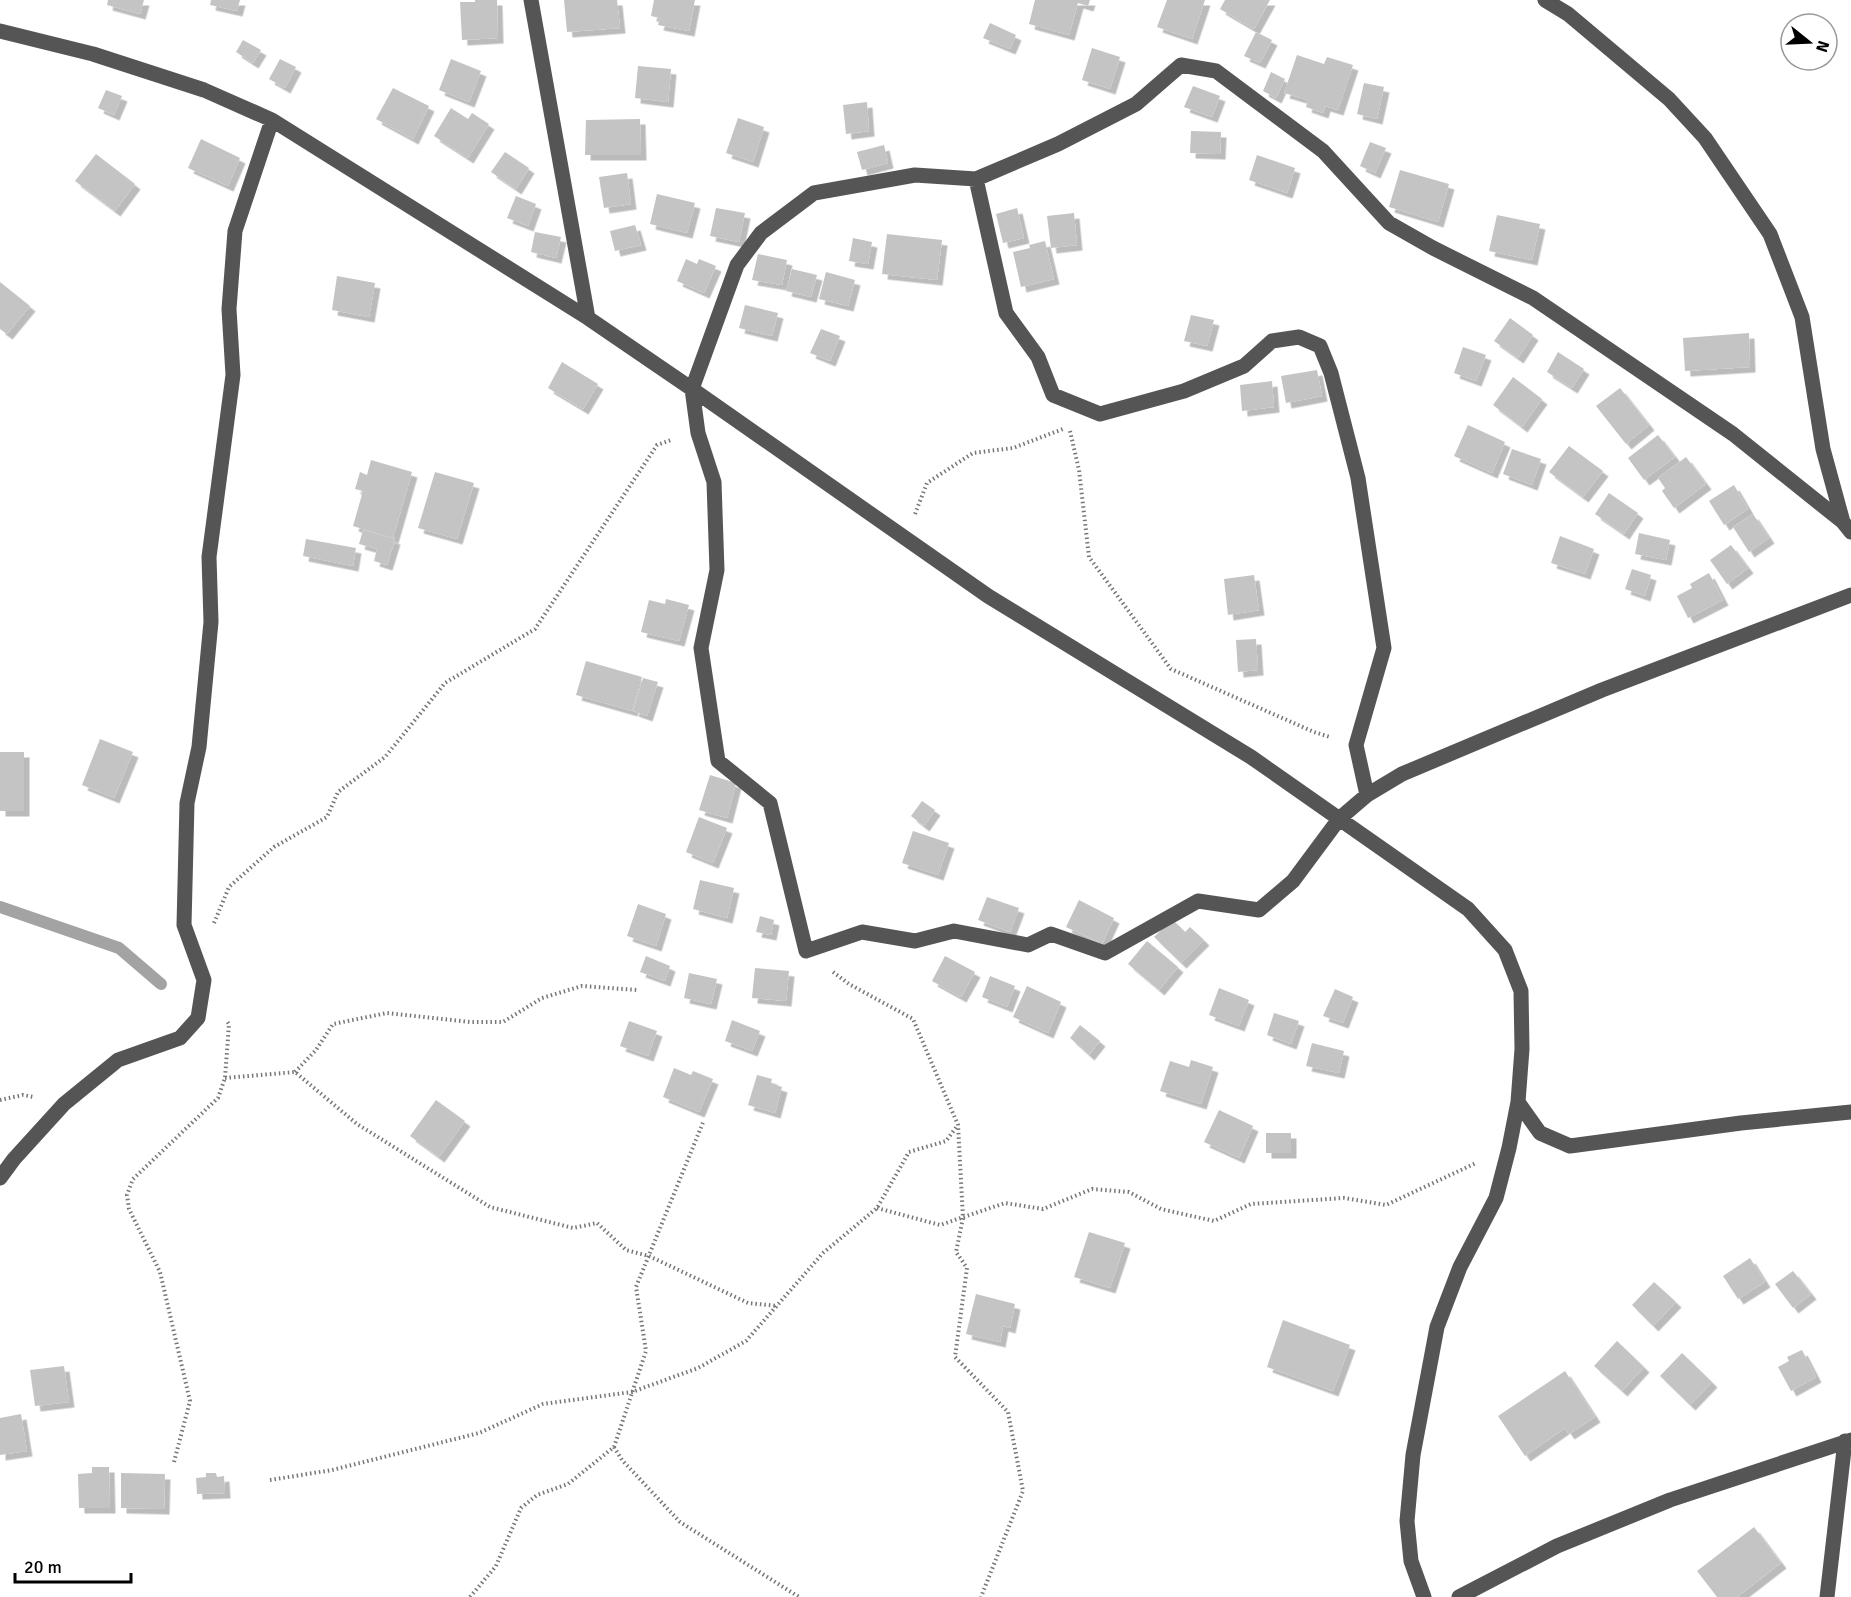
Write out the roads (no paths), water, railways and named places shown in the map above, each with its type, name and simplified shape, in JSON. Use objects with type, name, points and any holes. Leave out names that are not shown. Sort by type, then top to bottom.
[{"type":"street","points":[[531,0],[588,318]]},
{"type":"street","points":[[1545,0],[1568,14],[1668,99],[1705,138],[1770,234],[1802,317],[1823,449],[1847,527]]},
{"type":"street","points":[[0,31],[93,54],[204,90],[272,120],[588,318],[988,596],[1251,758],[1468,909],[1505,950],[1521,991],[1522,1049],[1518,1102],[1496,1198],[1460,1268],[1437,1327],[1413,1455],[1407,1521],[1410,1561],[1424,1597]]},
{"type":"street","points":[[1847,527],[1732,434],[1543,304],[1389,223],[1323,151],[1216,71],[1181,65],[1137,104],[1058,144],[976,179],[915,175],[814,193],[761,233],[737,265],[692,389],[698,432],[714,482],[717,570],[701,648],[718,761],[770,803],[806,951],[862,932],[915,941],[954,931],[1028,945],[1051,934],[1105,953],[1198,901],[1259,910],[1293,881],[1339,819],[1367,795],[1402,774],[1602,690],[1851,595]]},
{"type":"street","points":[[0,1178],[14,1159],[64,1104],[118,1060],[180,1038],[198,1018],[204,980],[184,925],[187,803],[199,747],[211,622],[209,557],[233,375],[229,309],[235,231],[272,120]]},
{"type":"street","points":[[976,179],[1006,313],[1038,357],[1053,395],[1100,414],[1184,391],[1214,379],[1244,366],[1272,341],[1299,337],[1320,346],[1331,374],[1358,478],[1384,648],[1356,745],[1367,795]]},
{"type":"street","points":[[1518,1102],[1540,1133],[1570,1146],[1741,1123],[1851,1112]]},
{"type":"street","points":[[1459,1597],[1557,1546],[1670,1500],[1848,1440],[1827,1597]]},
{"type":"waterway","points":[[0,907],[119,948],[161,984]]}]
